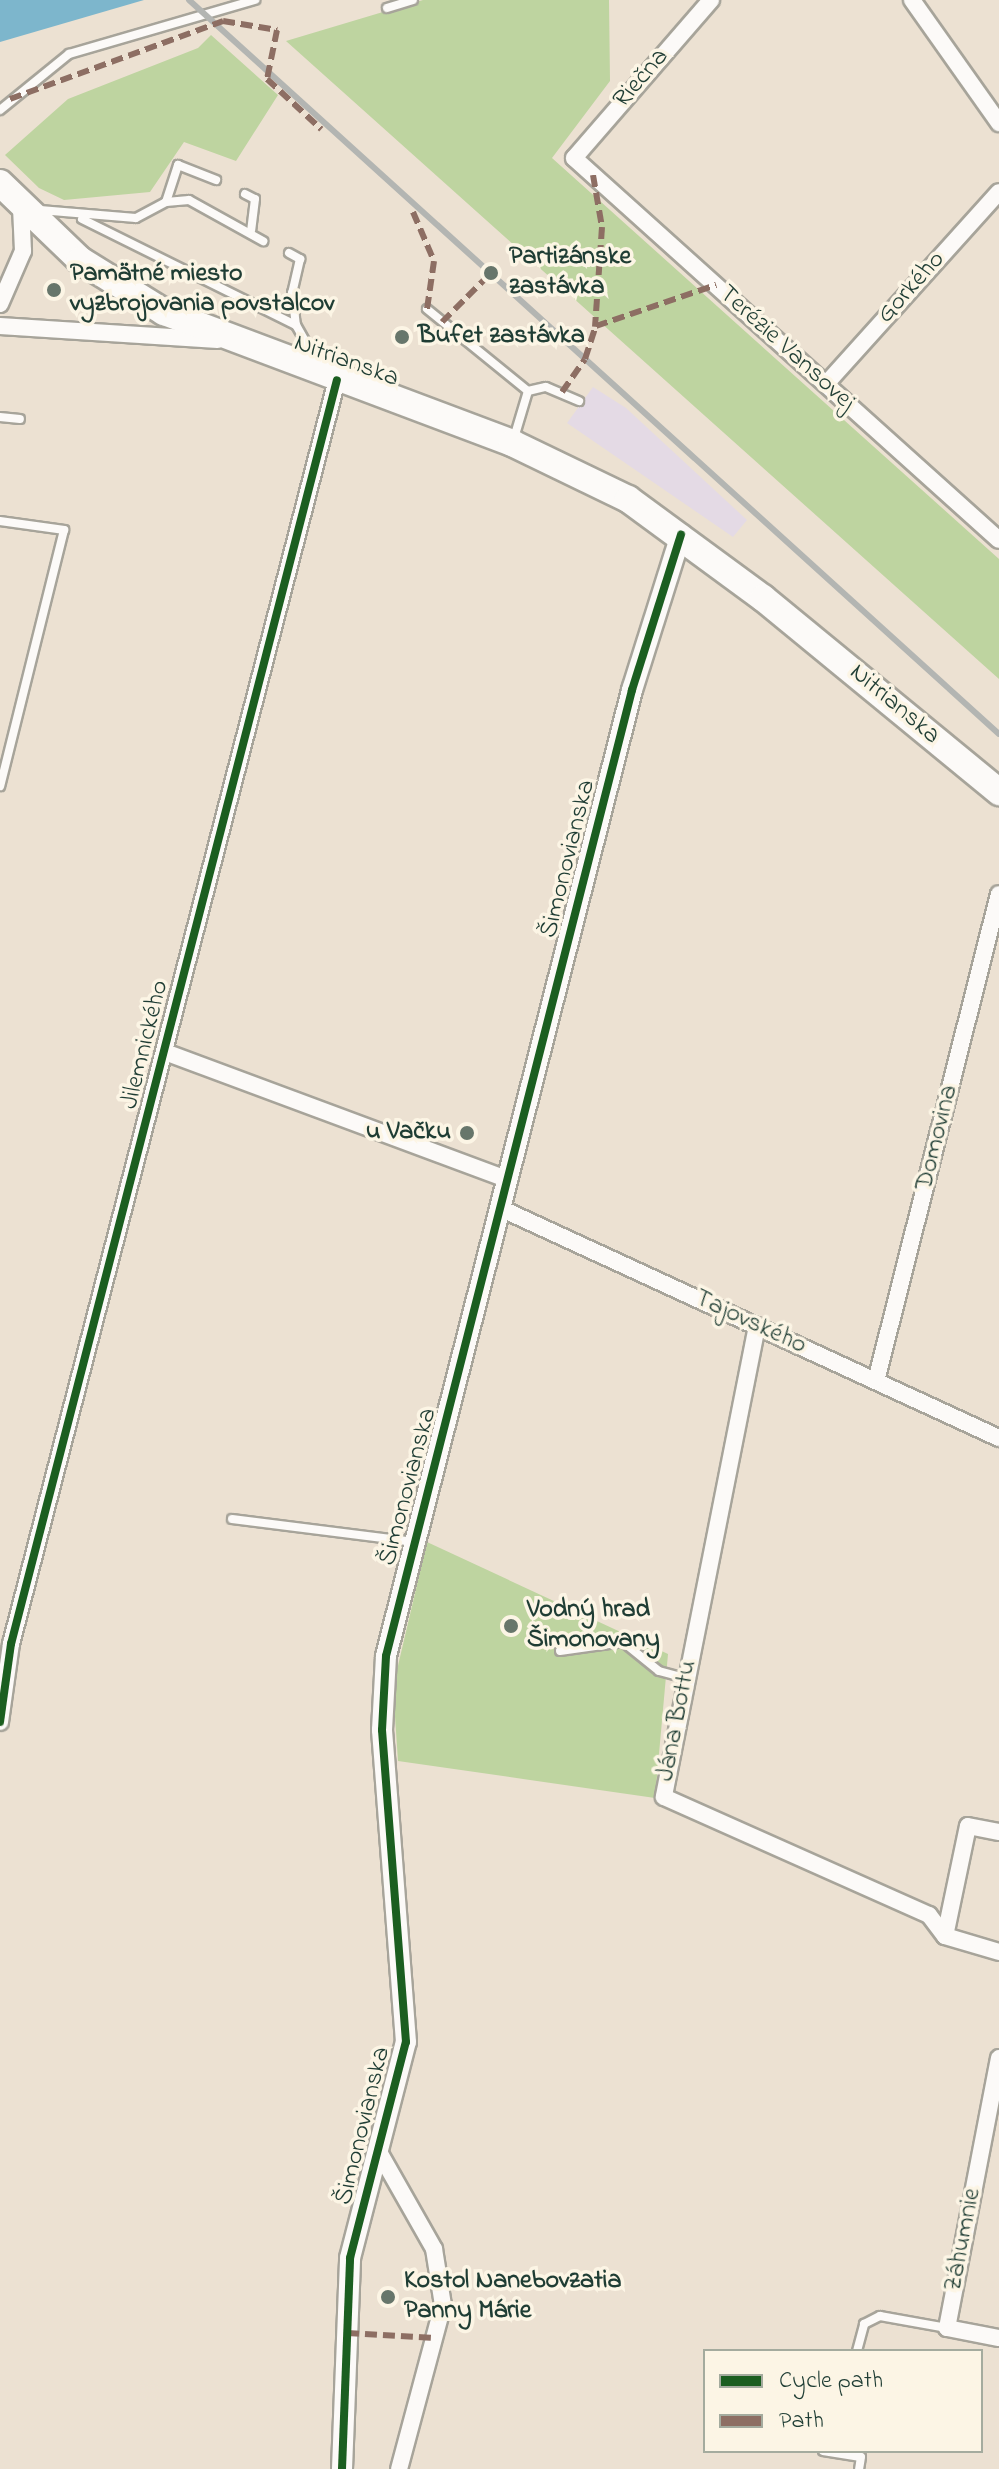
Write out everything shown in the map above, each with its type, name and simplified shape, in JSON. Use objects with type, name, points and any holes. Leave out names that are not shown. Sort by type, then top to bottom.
[{"type":"main road","name":"Nitrianska","points":[[0,183],[21,207],[105,278],[228,341],[512,443],[586,475],[681,535],[999,792]]},
{"type":"street","name":"Riečna","points":[[574,158],[711,0]]},
{"type":"street","points":[[912,0],[999,123]]},
{"type":"street","name":"Terézie Vansovej","points":[[574,158],[999,540]]},
{"type":"street","name":"Gorkého","points":[[826,384],[999,192]]},
{"type":"street","points":[[0,304],[23,251],[21,207]]},
{"type":"street","points":[[0,326],[228,341]]},
{"type":"street","name":"Jilemnického","points":[[0,1722],[11,1644],[165,1052],[329,377]]},
{"type":"street","name":"Šimonovianska","points":[[342,2469],[350,2258],[406,2042],[382,1730],[386,1656],[632,690],[681,535]]},
{"type":"street","name":"Domovina","points":[[876,1381],[999,894]]},
{"type":"street","points":[[165,1052],[509,1180]]},
{"type":"street","name":"Tajovského","points":[[502,1209],[999,1438]]},
{"type":"street","name":"Jána Bottu","points":[[757,1326],[664,1797],[929,1915],[945,1936],[999,1952]]},
{"type":"street","points":[[945,1936],[968,1826],[999,1832]]},
{"type":"street","name":"Záhumnie","points":[[947,2328],[999,2058]]},
{"type":"street","points":[[379,2152],[434,2249],[443,2305],[399,2469]]},
{"type":"street","points":[[947,2328],[999,2338]]},
{"type":"lane","points":[[0,110],[69,54],[255,0]]},
{"type":"lane","points":[[387,8],[413,0]]},
{"type":"lane","points":[[166,202],[178,165],[216,180]]},
{"type":"lane","points":[[245,194],[255,199],[251,230]]},
{"type":"lane","points":[[21,207],[81,218],[136,218],[166,202],[189,200],[251,230],[263,241]]},
{"type":"lane","points":[[81,218],[296,325]]},
{"type":"lane","points":[[289,253],[300,259],[292,293],[296,325],[329,377]]},
{"type":"lane","points":[[427,309],[528,391]]},
{"type":"lane","points":[[528,391],[546,387],[579,401]]},
{"type":"lane","points":[[512,443],[528,391]]},
{"type":"lane","points":[[0,417],[20,419]]},
{"type":"lane","points":[[0,521],[64,530],[0,786]]},
{"type":"lane","points":[[232,1519],[415,1542]]},
{"type":"lane","points":[[560,1651],[623,1642],[659,1671],[686,1678]]},
{"type":"lane","points":[[858,2349],[864,2324],[880,2316],[947,2328]]},
{"type":"lane","points":[[836,2453],[861,2457],[859,2469]]},
{"type":"shaded area","points":[[593,387],[626,408],[747,520],[733,537],[567,423]]},
{"type":"green space","points":[[423,0],[609,0],[610,81],[552,158],[999,559],[999,679],[286,41]]},
{"type":"green space","points":[[211,35],[278,95],[236,161],[184,142],[150,192],[64,200],[39,188],[5,155],[68,99],[198,48]]},
{"type":"green space","points":[[427,1542],[668,1654],[655,1798],[398,1761],[393,1687]]},
{"type":"water","points":[[0,0],[144,0],[0,42]]},
{"type":"railway","points":[[189,0],[999,734]]},
{"type":"marked path","points":[[10,99],[223,21],[277,30],[267,79],[321,129]]},
{"type":"marked path","points":[[593,175],[602,227],[595,327]]},
{"type":"marked path","points":[[413,212],[434,261],[427,309]]},
{"type":"marked path","points":[[442,322],[486,278]]},
{"type":"marked path","points":[[562,392],[585,359],[596,326],[716,285]]},
{"type":"marked path","points":[[347,2333],[435,2338]]},
{"type":"cycle path","points":[[0,1722],[11,1644],[337,380]]},
{"type":"cycle path","points":[[342,2469],[350,2258],[406,2042],[382,1730],[386,1656],[632,690],[681,535]]},
{"type":"place","name":"Partizánske zastávka","points":[[491,273]]},
{"type":"place","name":"Pamätné miesto vyzbrojovania povstalcov","points":[[54,290]]},
{"type":"place","name":"Bufet zastávka","points":[[402,337]]},
{"type":"place","name":"u Vačku","points":[[467,1133]]},
{"type":"place","name":"Vodný hrad Šimonovany","points":[[511,1626]]},
{"type":"place","name":"Kostol Nanebovzatia Panny Márie","points":[[388,2297]]}]
